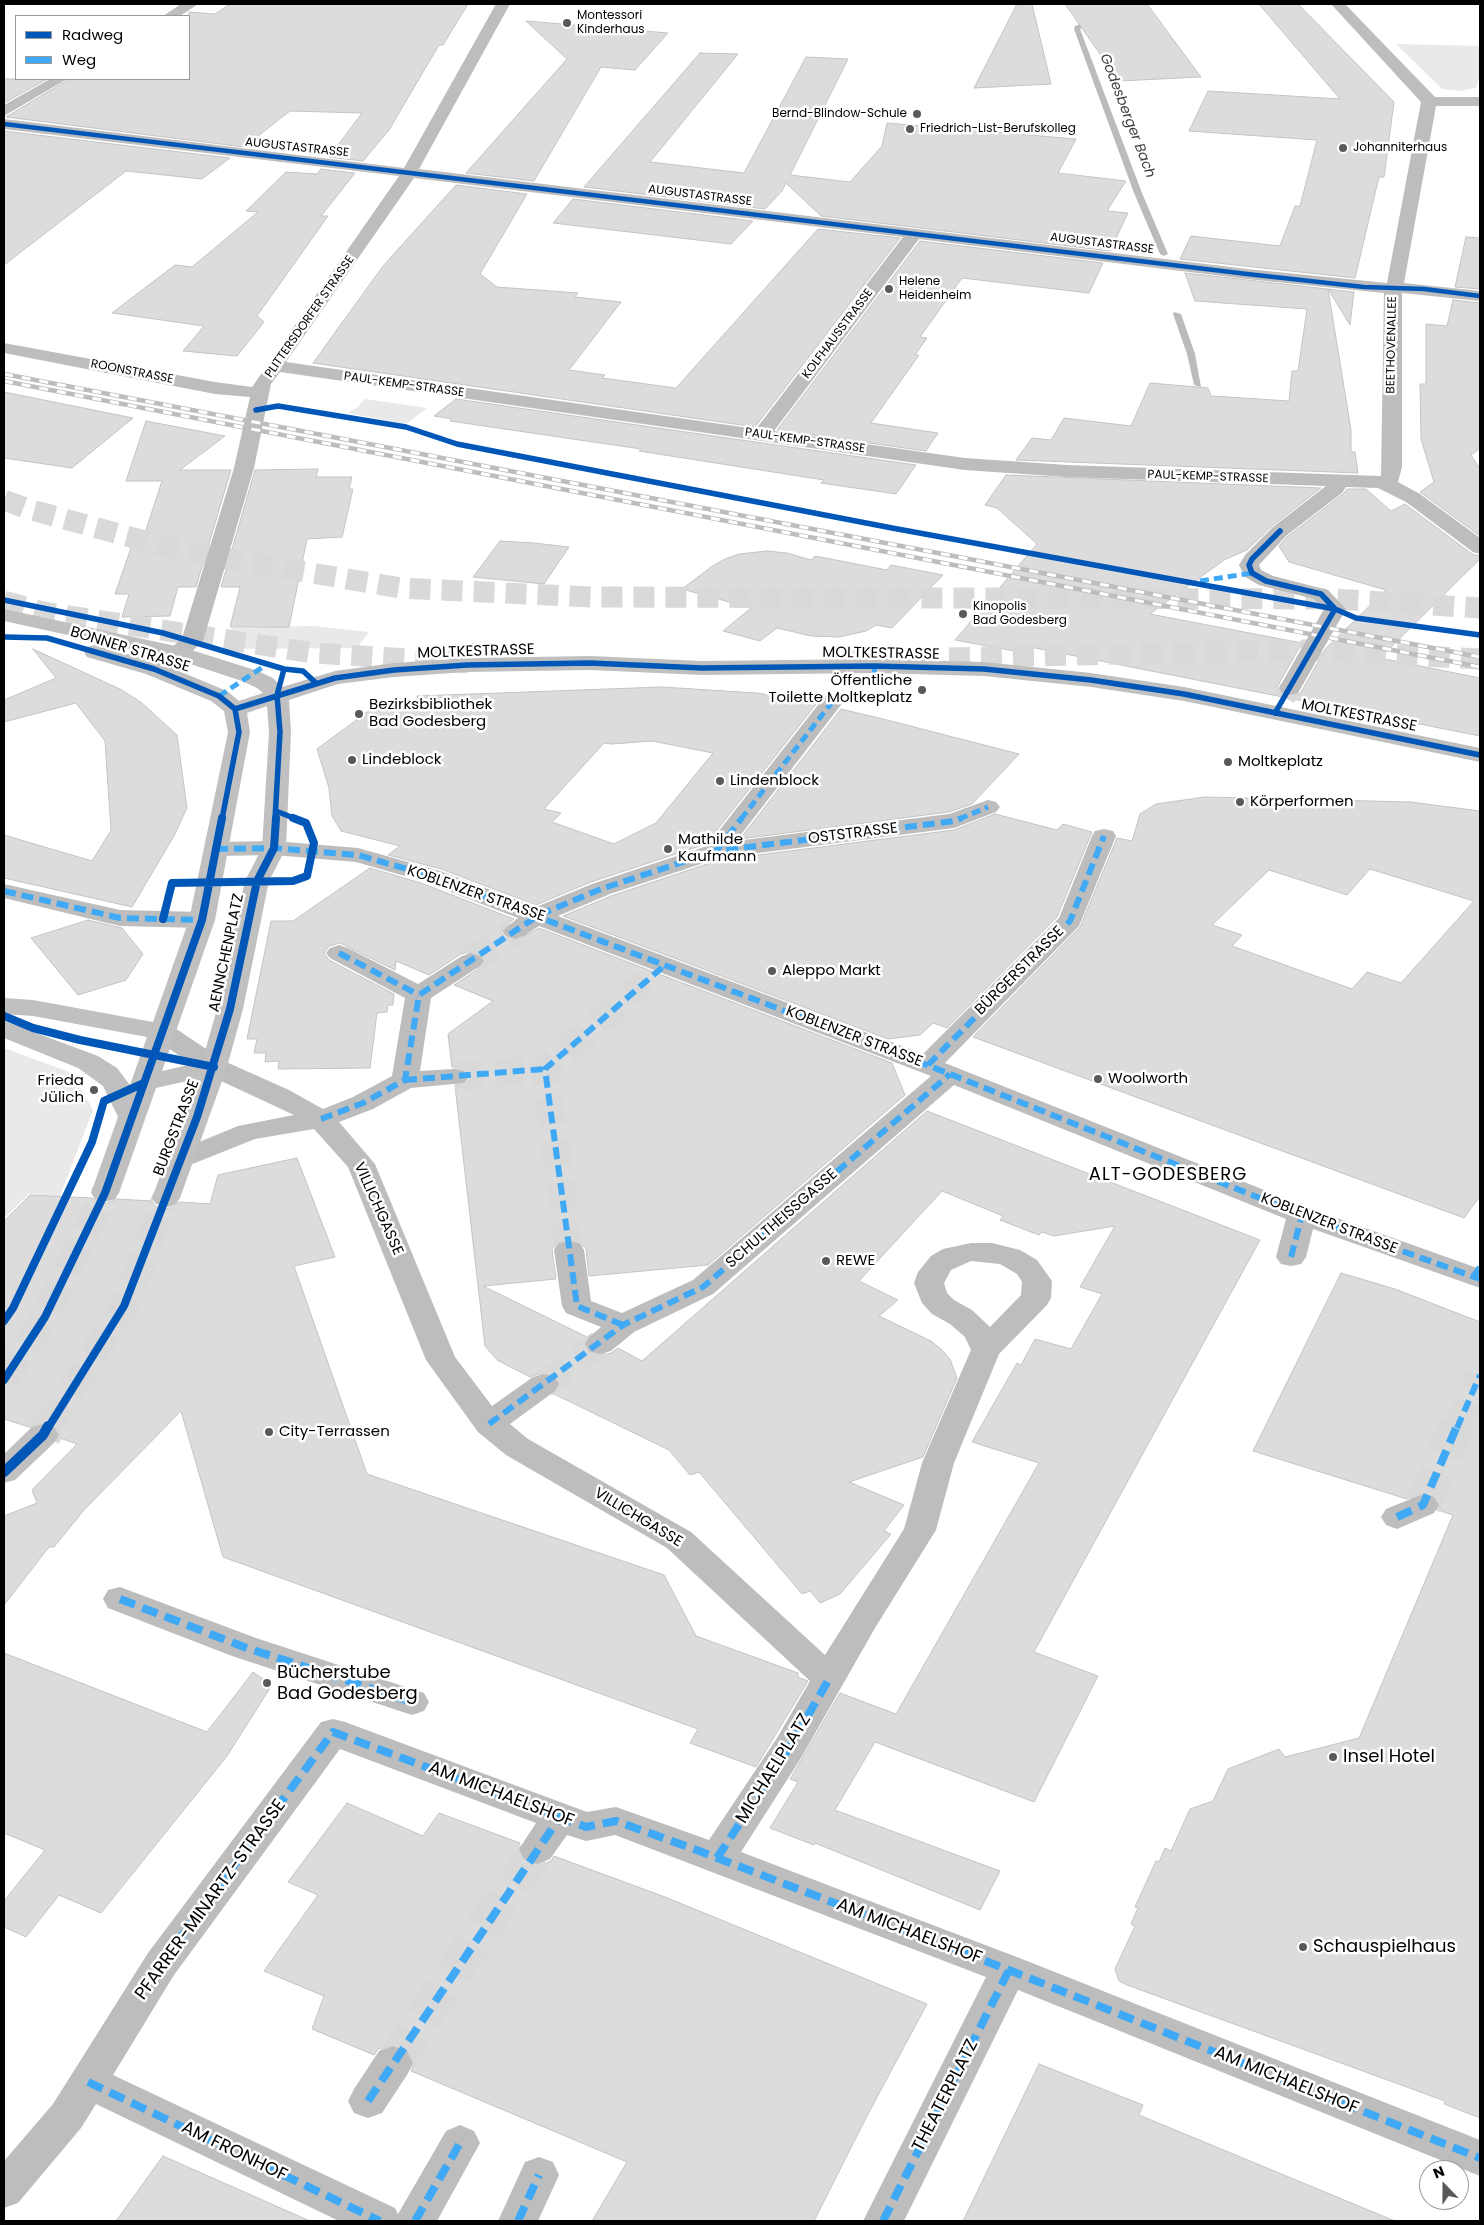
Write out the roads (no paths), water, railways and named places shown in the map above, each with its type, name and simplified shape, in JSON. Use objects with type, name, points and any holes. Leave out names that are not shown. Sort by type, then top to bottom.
[{"type":"main road","name":"BONNER STRASSE","points":[[4,615],[177,652],[265,682],[277,695]]},
{"type":"main road","name":"BONNER STRASSE","points":[[4,620],[47,638],[154,669],[219,696],[235,709]]},
{"type":"main road","name":"MOLTKESTRASSE","points":[[235,709],[335,678],[394,670],[467,665],[590,663],[875,673],[984,669],[1091,680],[1184,694],[1283,700],[1480,755]]},
{"type":"main road","points":[[274,848],[280,732],[277,695]]},
{"type":"main road","points":[[105,1193],[202,920],[239,732],[235,709]]},
{"type":"main road","name":"AENNCHENPLATZ","points":[[214,1067],[230,1009],[257,881],[274,848]]},
{"type":"main road","points":[[4,1006],[42,1009],[163,1032]]},
{"type":"main road","points":[[4,1029],[88,1062],[107,1074],[115,1083],[131,1116]]},
{"type":"main road","points":[[144,1083],[214,1067]]},
{"type":"main road","name":"BURGSTRASSE","points":[[166,1198],[214,1067]]},
{"type":"main road","points":[[4,1472],[42,1435]]},
{"type":"street","points":[[172,15],[191,4]]},
{"type":"street","name":"PLITTERSDORFER STRASSE","points":[[177,652],[192,641],[244,468],[262,384],[410,172],[503,4]]},
{"type":"street","points":[[1338,4],[1378,48],[1427,96],[1429,102],[1480,101]]},
{"type":"street","points":[[4,111],[58,80]]},
{"type":"street","name":"BEETHOVENALLEE","points":[[1382,482],[1390,479],[1392,467],[1390,382],[1393,289],[1399,269],[1429,102]]},
{"type":"street","name":"AUGUSTASTRASSE","points":[[4,124],[1247,274],[1393,289],[1424,289],[1480,296]]},
{"type":"street","name":"KOLFHAUSSTRASSE","points":[[761,435],[915,233]]},
{"type":"street","name":"ROONSTRASSE","points":[[4,348],[215,388],[260,393]]},
{"type":"street","name":"PAUL-KEMP-STRASSE","points":[[275,366],[945,462],[996,467],[1338,482]]},
{"type":"street","points":[[1283,700],[1334,610],[1329,600],[1321,594],[1266,581],[1252,572],[1249,565],[1252,559],[1280,532],[1335,489],[1338,482],[1382,482],[1412,498],[1480,548]]},
{"type":"street","points":[[716,852],[833,701]]},
{"type":"street","name":"OSTSTRASSE","points":[[539,915],[601,890],[716,852],[954,821],[988,807]]},
{"type":"street","name":"BÜRGERSTRASSE","points":[[939,1070],[1070,921],[1104,836]]},
{"type":"street","name":"KOBLENZER STRASSE","points":[[216,849],[274,848],[358,855],[431,876],[539,915],[656,973],[939,1070],[1302,1215],[1478,1274]]},
{"type":"street","points":[[4,891],[120,918],[202,920]]},
{"type":"street","points":[[515,930],[539,915]]},
{"type":"street","points":[[339,953],[419,995]]},
{"type":"street","points":[[405,1080],[419,995],[471,961]]},
{"type":"street","name":"VILLICHGASSE","points":[[163,1032],[214,1067],[279,1096],[321,1119],[361,1164],[441,1360],[489,1424],[517,1447],[679,1540],[829,1679]]},
{"type":"street","name":"SCHULTHEISSGASSE","points":[[600,1344],[623,1325],[703,1287],[939,1070]]},
{"type":"street","points":[[180,1160],[248,1132],[321,1119],[362,1102],[405,1080],[454,1077]]},
{"type":"street","points":[[1291,1257],[1302,1215]]},
{"type":"street","points":[[569,1250],[577,1306],[623,1325]]},
{"type":"street","points":[[829,1679],[863,1619],[920,1530],[938,1463],[986,1350]]},
{"type":"street","points":[[489,1424],[544,1384]]},
{"type":"street","points":[[120,1599],[244,1648],[412,1702]]},
{"type":"street","name":"MICHAELPLATZ","points":[[717,1858],[789,1748],[829,1679]]},
{"type":"street","name":"AM MICHAELSHOF","points":[[333,1732],[586,1827],[616,1821],[717,1858],[1009,1970],[1480,2158]]},
{"type":"street","name":"PFARRER-MINARTZ-STRASSE","points":[[4,2190],[67,2116],[161,1964],[333,1732]]},
{"type":"street","points":[[537,1850],[560,1817]]},
{"type":"street","name":"THEATERPLATZ","points":[[883,2221],[1009,1970]]},
{"type":"street","points":[[368,2101],[393,2063]]},
{"type":"street","name":"AM FRONHOF","points":[[88,2082],[380,2221]]},
{"type":"street","points":[[415,2221],[460,2143]]},
{"type":"street","points":[[518,2221],[538,2175]]},
{"type":"waterway","name":"Godesberger Bach","points":[[1113,4],[1088,23],[1077,27],[1077,29],[1138,193],[1164,254]]},
{"type":"waterway","name":"Godesberger Bach","points":[[1177,314],[1191,354],[1198,385]]},
{"type":"tunnel","points":[[4,500],[28,509],[181,551],[401,588],[591,597],[1335,599],[1480,608]]},
{"type":"tunnel","points":[[4,601],[43,612],[314,653],[470,663]]},
{"type":"tunnel","points":[[853,660],[1306,650],[1480,659]]},
{"type":"tunnel","points":[[1285,698],[1290,688]]},
{"type":"tunnel","points":[[471,961],[515,931]]},
{"type":"tunnel","points":[[545,1069],[646,981]]},
{"type":"tunnel","points":[[454,1077],[545,1069]]},
{"type":"tunnel","points":[[545,1069],[569,1250]]},
{"type":"tunnel","points":[[4,1380],[45,1317],[105,1193]]},
{"type":"tunnel","points":[[48,1428],[124,1306],[166,1198]]},
{"type":"tunnel","points":[[544,1384],[600,1344]]},
{"type":"tunnel","points":[[1457,1428],[1480,1375]]},
{"type":"tunnel","points":[[43,1435],[48,1426]]},
{"type":"tunnel","points":[[1423,1505],[1457,1426]]},
{"type":"tunnel","points":[[393,2063],[537,1849]]},
{"type":"railway","points":[[4,374],[1480,657]]},
{"type":"railway","points":[[4,381],[1480,667]]},
{"type":"place","name":"Montessori Kinderhaus","points":[[567,23]]},
{"type":"place","name":"Bernd-Blindow-Schule","points":[[917,114]]},
{"type":"place","name":"Friedrich-List-Berufskolleg","points":[[910,129]]},
{"type":"place","name":"Johanniterhaus","points":[[1343,148]]},
{"type":"place","name":"Helene Heidenheim","points":[[889,289]]},
{"type":"place","name":"Kinopolis Bad Godesberg","points":[[963,614]]},
{"type":"place","name":"Öffentliche Toilette Moltkeplatz","points":[[922,690]]},
{"type":"place","name":"Bezirksbibliothek Bad Godesberg","points":[[359,714]]},
{"type":"place","name":"Lindeblock","points":[[352,760]]},
{"type":"place","name":"Moltkeplatz","points":[[1228,762]]},
{"type":"place","name":"Lindenblock","points":[[720,781]]},
{"type":"place","name":"Körperformen","points":[[1240,802]]},
{"type":"place","name":"Mathilde Kaufmann","points":[[668,849]]},
{"type":"place","name":"Aleppo Markt","points":[[772,971]]},
{"type":"place","name":"Woolworth","points":[[1098,1079]]},
{"type":"place","name":"Frieda Jülich","points":[[94,1090]]},
{"type":"place","name":"REWE","points":[[826,1261]]},
{"type":"place","name":"City-Terrassen","points":[[269,1432]]},
{"type":"place","name":"Bücherstube Bad Godesberg","points":[[267,1683]]},
{"type":"place","name":"Insel Hotel","points":[[1333,1757]]},
{"type":"place","name":"Schauspielhaus","points":[[1303,1947]]},
{"type":"district","name":"ALT-GODESBERG","points":[[1168,1175]]}]
